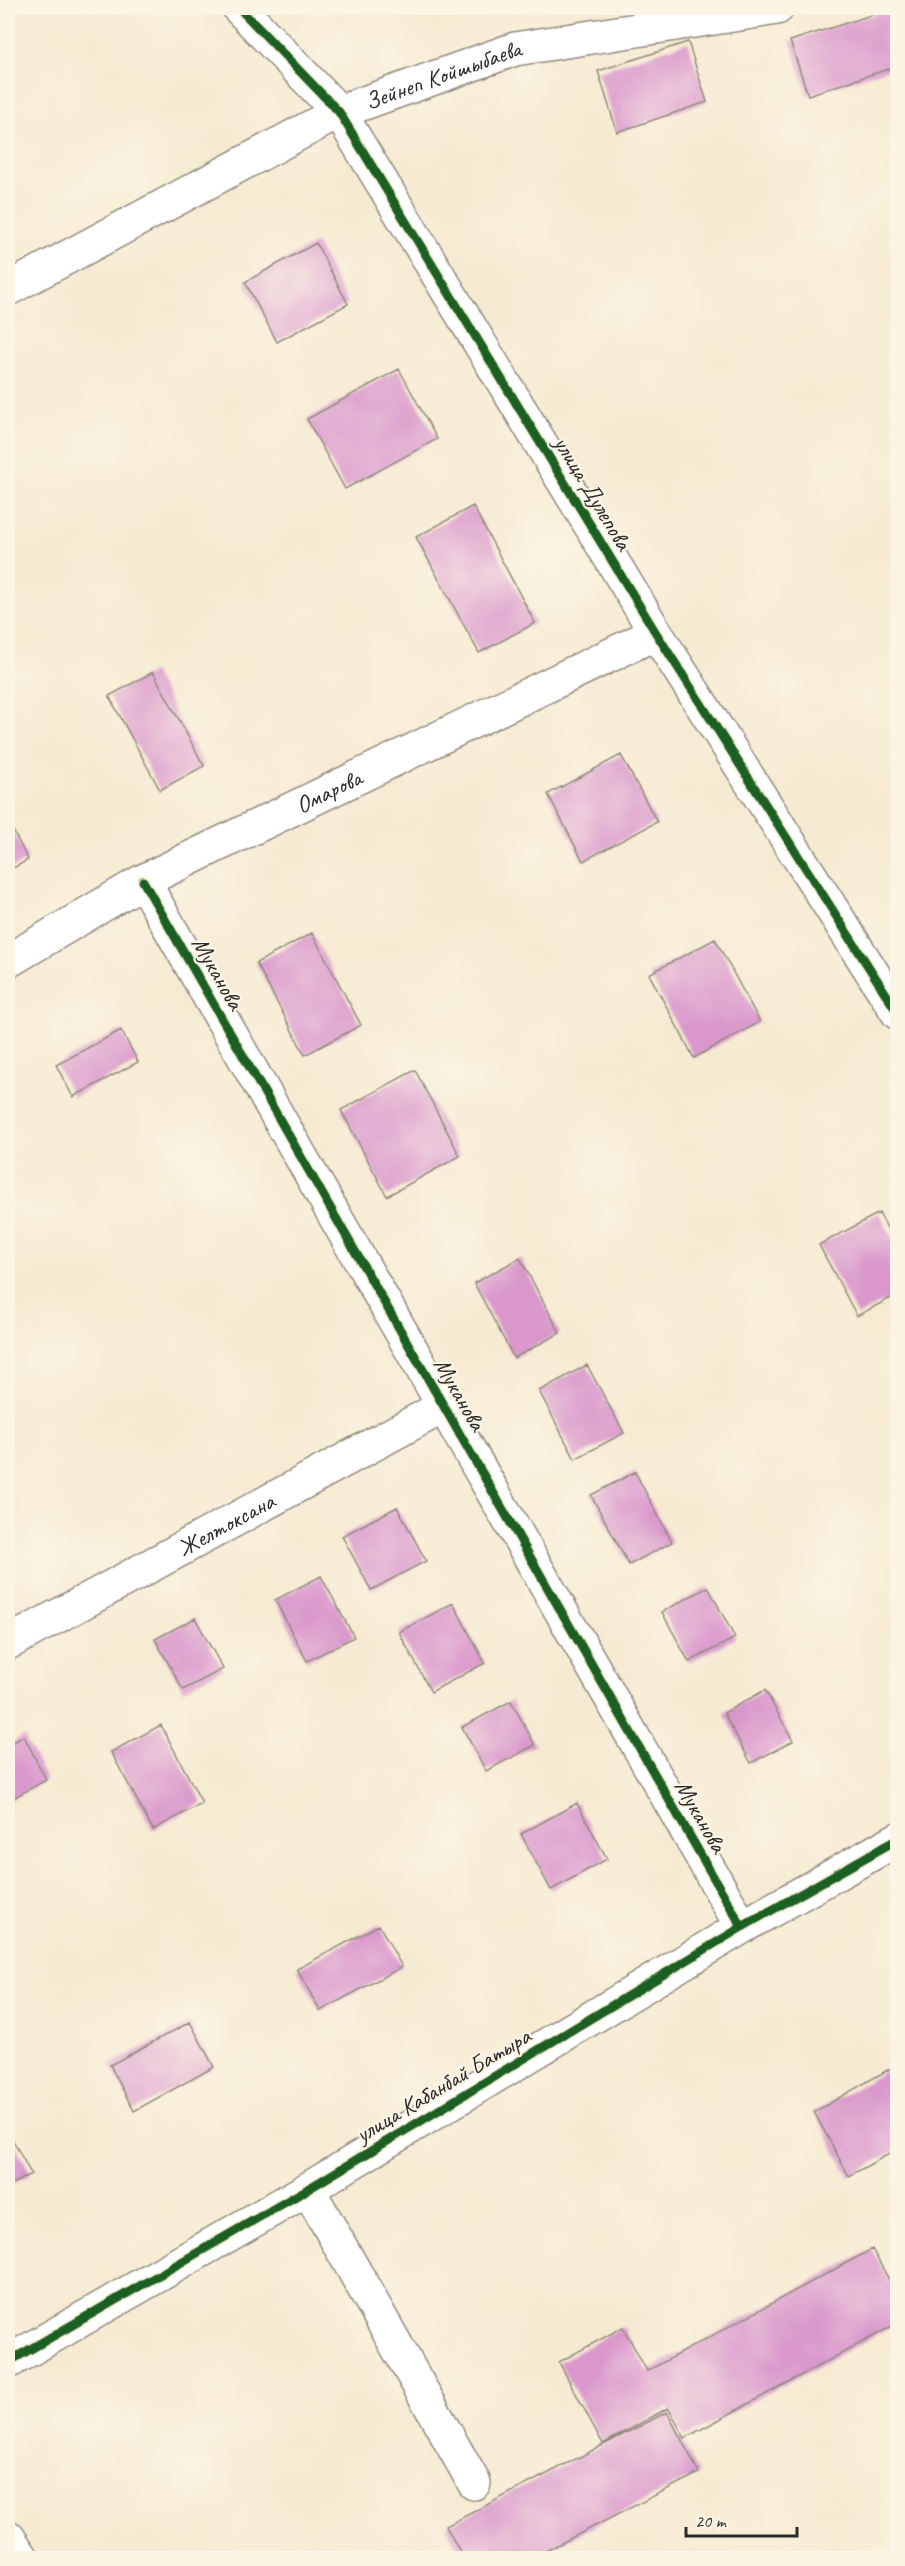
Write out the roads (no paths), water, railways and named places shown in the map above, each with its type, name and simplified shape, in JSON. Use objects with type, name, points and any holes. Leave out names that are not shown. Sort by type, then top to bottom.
[{"type":"street","name":"улица Дулепова","points":[[239,8],[339,112],[656,633],[897,1013]]},
{"type":"street","name":"Зейнеп Койшыбаева","points":[[8,288],[339,112],[515,49],[777,8]]},
{"type":"street","name":"Омарова","points":[[8,961],[143,881],[656,633]]},
{"type":"street","name":"Муканова","points":[[143,881],[742,1927]]},
{"type":"street","name":"Желтоксана","points":[[8,1643],[444,1406]]},
{"type":"street","name":"улица Кабанбай Батыра","points":[[8,2362],[308,2189],[742,1927],[897,1839]]},
{"type":"street","points":[[308,2189],[474,2483]]},
{"type":"street","points":[[8,2537],[22,2559]]}]
